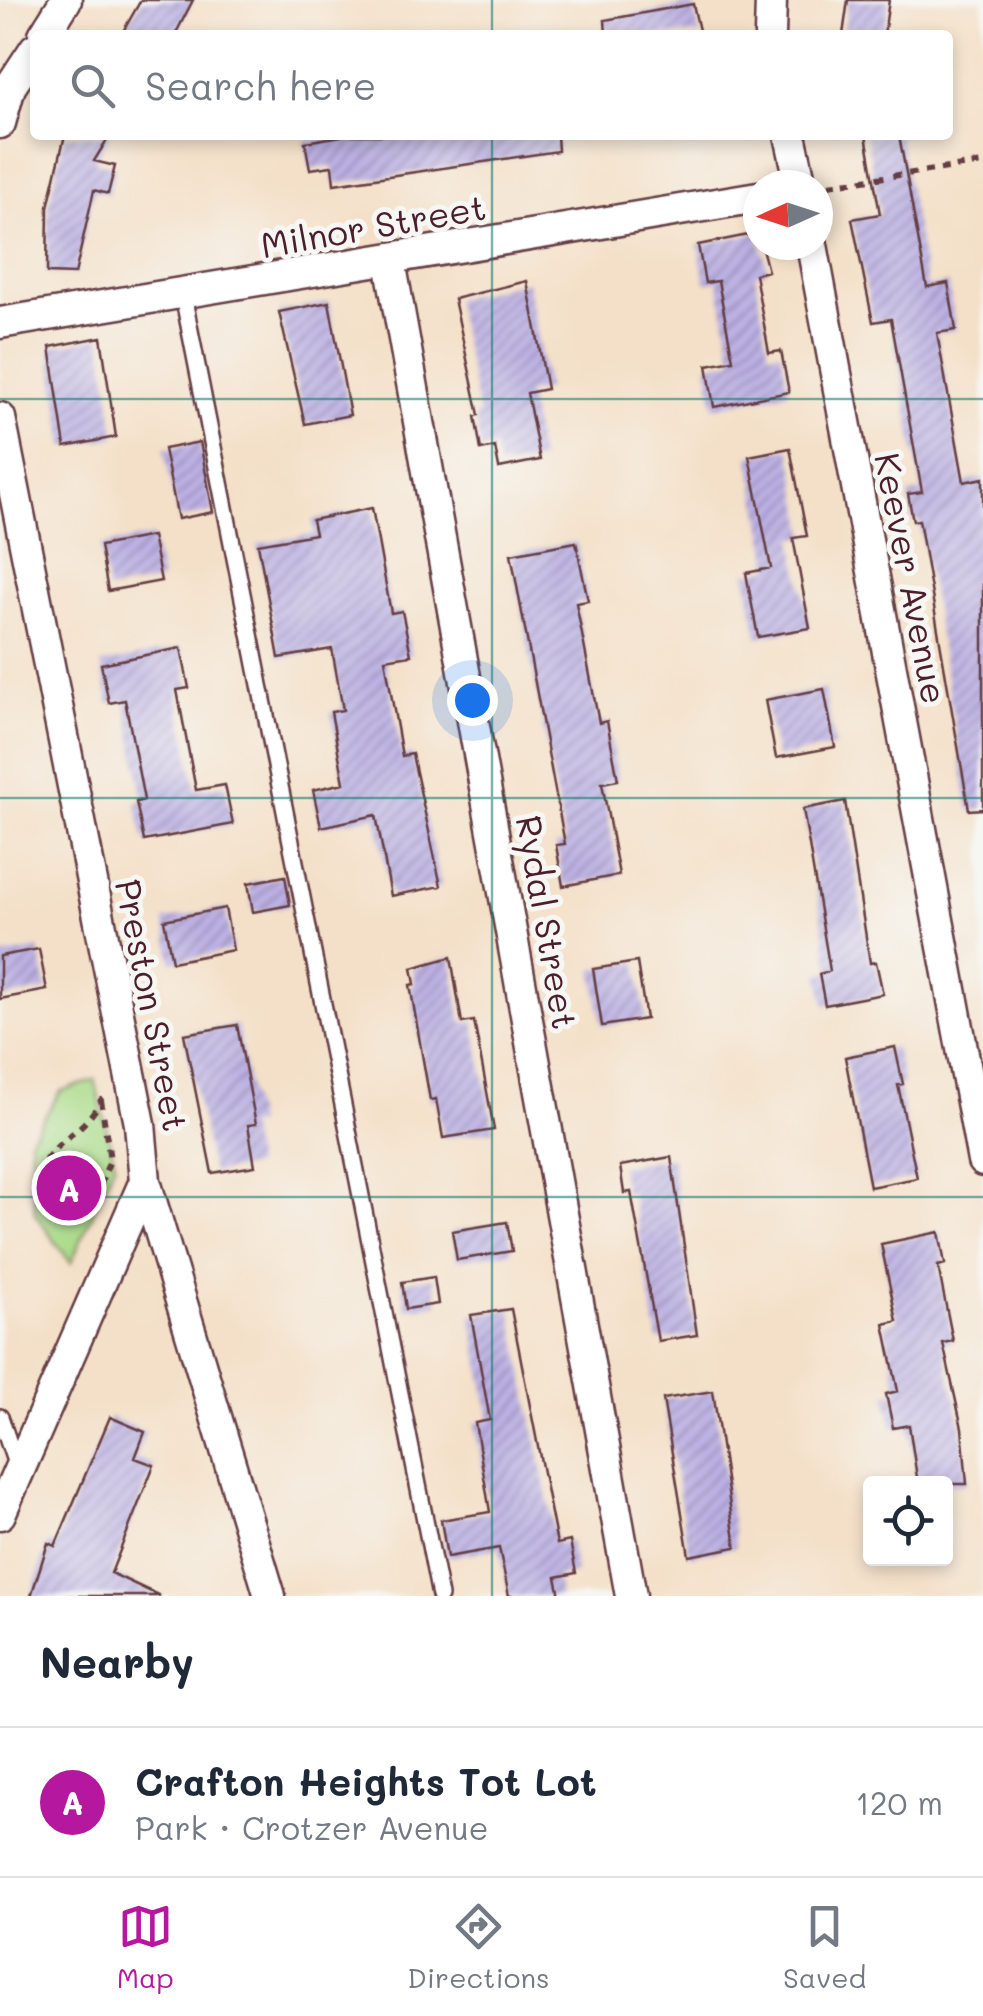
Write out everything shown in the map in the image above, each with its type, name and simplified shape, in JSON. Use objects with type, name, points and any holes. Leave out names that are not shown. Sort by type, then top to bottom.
[{"type":"street","points":[[47,30],[66,0]]},
{"type":"street","points":[[770,30],[771,0]]},
{"type":"street","points":[[0,123],[10,87],[30,56]]},
{"type":"street","points":[[791,140],[797,170]]},
{"type":"street","name":"Milnor Street","points":[[0,322],[390,261],[743,200]]},
{"type":"street","name":"Keever Avenue","points":[[815,260],[982,1153]]},
{"type":"street","name":"Rydal Street","points":[[390,261],[631,1596]]},
{"type":"street","name":"Preston Street","points":[[0,418],[140,1124],[144,1181],[270,1596]]},
{"type":"street","points":[[0,1514],[144,1181]]},
{"type":"lane","points":[[183,295],[440,1596]]},
{"type":"lane","points":[[0,1417],[18,1470]]},
{"type":"path","points":[[833,185],[983,163]]},
{"type":"path","points":[[101,1100],[110,1160],[87,1220],[46,1196],[44,1162],[62,1138],[86,1128],[101,1100]]},
{"type":"green space","points":[[95,1080],[115,1163],[71,1263],[35,1214],[30,1139],[61,1091]]},
{"type":"building","points":[[141,0],[193,0],[178,30],[124,30]]},
{"type":"building","points":[[848,0],[889,0],[885,30],[844,30]]},
{"type":"building","points":[[693,4],[699,30],[606,30],[605,20]]},
{"type":"building","points":[[64,140],[107,140],[94,161],[115,166],[108,194],[94,190],[75,274],[47,273],[48,207]]},
{"type":"building","points":[[557,140],[558,151],[334,184],[332,166],[310,169],[305,142]]},
{"type":"building","points":[[867,140],[900,140],[927,287],[948,283],[956,330],[937,333],[964,482],[983,478],[983,809],[969,810],[919,520],[913,521],[908,494],[922,492],[891,319],[873,322],[852,219],[880,214]]},
{"type":"building","points":[[743,236],[743,260],[765,260],[768,271],[755,274],[769,353],[781,351],[789,392],[714,407],[707,365],[733,360],[718,281],[705,283],[698,245]]},
{"type":"building","points":[[527,281],[547,389],[527,393],[540,460],[499,468],[495,447],[481,450],[475,416],[479,415],[454,299]]},
{"type":"building","points":[[329,302],[350,415],[305,424],[279,312]]},
{"type":"building","points":[[101,337],[116,437],[65,447],[50,347]]},
{"type":"building","points":[[200,442],[213,512],[178,519],[164,449]]},
{"type":"building","points":[[790,448],[807,536],[793,538],[810,628],[758,637],[746,573],[771,568],[749,456]]},
{"type":"building","points":[[372,508],[391,613],[402,611],[411,655],[385,659],[402,756],[412,754],[441,886],[391,896],[376,815],[321,827],[313,790],[344,783],[331,712],[343,710],[332,649],[279,658],[258,544],[315,534],[312,520]]},
{"type":"building","points":[[152,536],[161,581],[108,591],[100,546]]},
{"type":"building","points":[[576,542],[588,601],[576,603],[599,723],[607,721],[618,780],[602,783],[619,875],[563,886],[556,845],[565,844],[511,554]]},
{"type":"building","points":[[181,648],[189,688],[177,690],[196,790],[225,785],[233,824],[144,841],[136,802],[144,800],[125,700],[109,703],[101,664]]},
{"type":"building","points":[[824,689],[835,747],[776,758],[765,700]]},
{"type":"building","points":[[845,801],[870,963],[876,962],[883,994],[825,1005],[819,974],[830,971],[803,809]]},
{"type":"building","points":[[285,876],[290,905],[253,912],[248,883]]},
{"type":"building","points":[[225,908],[233,950],[172,962],[164,920]]},
{"type":"building","points":[[39,949],[47,990],[0,999],[0,956]]},
{"type":"building","points":[[451,957],[462,1023],[474,1021],[494,1130],[443,1138],[436,1099],[430,1100],[410,985],[415,984],[412,968]]},
{"type":"building","points":[[637,962],[646,1019],[602,1026],[593,969]]},
{"type":"building","points":[[237,1025],[256,1124],[248,1125],[255,1166],[212,1173],[184,1034]]},
{"type":"building","points":[[895,1047],[903,1084],[898,1085],[917,1178],[870,1187],[845,1057]]},
{"type":"building","points":[[671,1157],[697,1335],[658,1341],[631,1192],[624,1193],[620,1166]]},
{"type":"building","points":[[507,1222],[512,1251],[457,1260],[452,1231]]},
{"type":"building","points":[[939,1232],[945,1264],[938,1266],[953,1341],[943,1343],[962,1428],[967,1484],[953,1484],[953,1476],[917,1476],[909,1425],[893,1428],[886,1394],[898,1391],[884,1324],[897,1321],[881,1244]]},
{"type":"building","points":[[434,1277],[438,1304],[406,1309],[402,1282]]},
{"type":"building","points":[[511,1309],[557,1544],[570,1541],[576,1573],[556,1577],[560,1596],[509,1596],[499,1548],[447,1557],[441,1520],[490,1512],[475,1423],[490,1420],[471,1315]]},
{"type":"building","points":[[713,1391],[736,1547],[689,1556],[663,1399]]},
{"type":"building","points":[[110,1417],[145,1432],[135,1458],[154,1465],[111,1573],[160,1596],[31,1596],[48,1543],[55,1546]]},
{"type":"place","name":"Crafton Heights Tot Lot","points":[[69,1188]]}]
